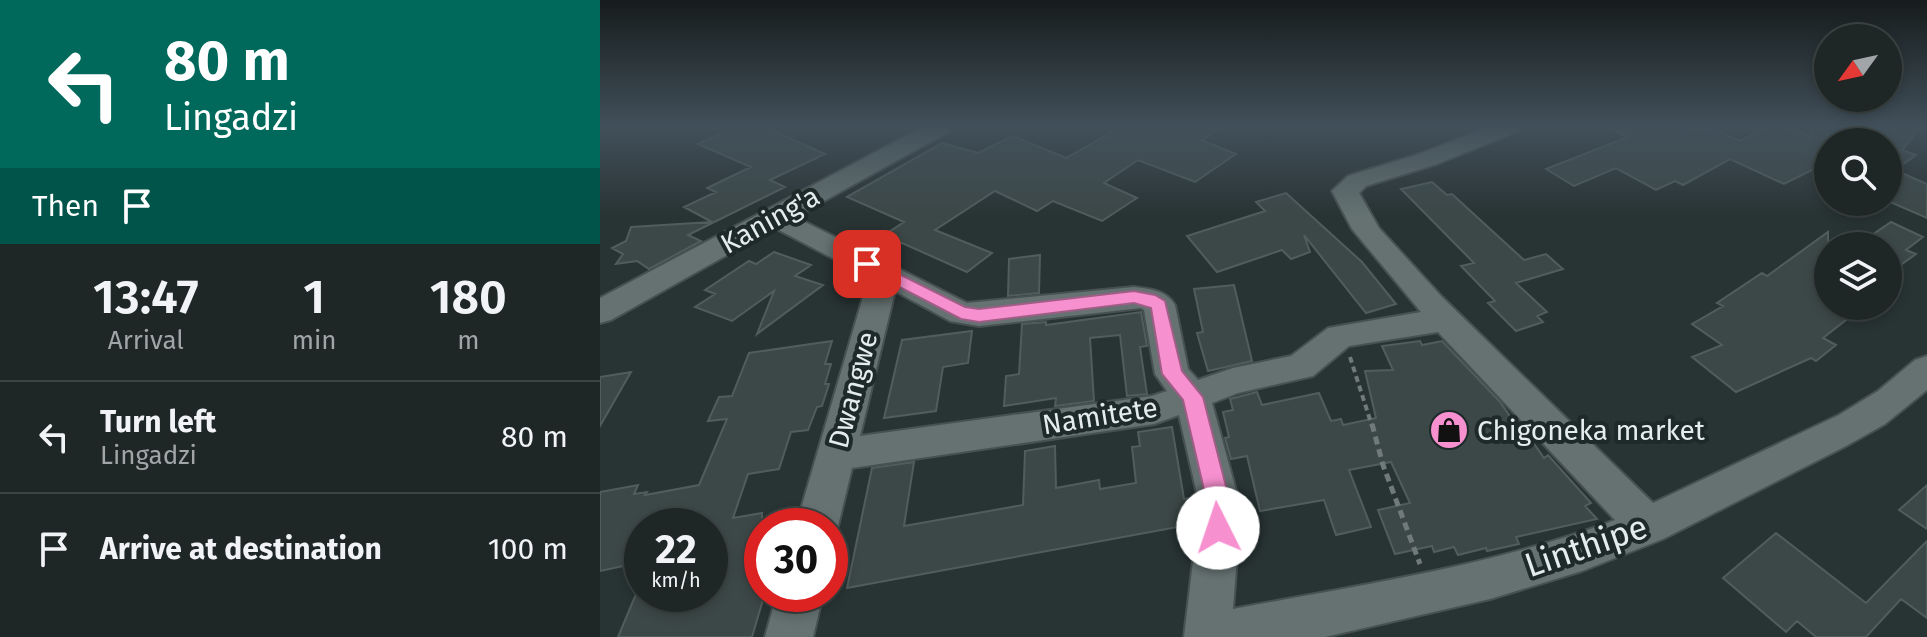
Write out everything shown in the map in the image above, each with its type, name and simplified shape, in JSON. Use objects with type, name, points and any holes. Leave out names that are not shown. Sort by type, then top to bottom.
[{"type":"street","name":"Kaning'a","points":[[600,312],[886,157]]},
{"type":"street","points":[[1434,157],[1357,181],[1345,191],[1369,232],[1444,320],[1648,526]]},
{"type":"street","points":[[776,218],[961,313],[979,315],[1134,297],[1149,299],[1159,305],[1172,374],[1193,397],[1217,494],[1218,528],[1209,637]]},
{"type":"street","name":"Dwangwe","points":[[822,508],[880,290],[877,276],[867,264]]},
{"type":"street","name":"Namitete","points":[[835,455],[1154,410],[1233,381],[1301,367],[1340,336],[1444,320]]},
{"type":"street","name":"Linthipe","points":[[1209,637],[1431,593],[1509,574],[1648,526],[1918,392]]},
{"type":"street","points":[[789,637],[795,612]]},
{"type":"path","points":[[1340,336],[1359,379],[1383,465],[1431,593]]},
{"type":"building","points":[[727,157],[819,157],[770,180],[785,187],[688,235],[701,241],[649,269],[637,261],[616,264],[623,254],[612,248],[626,241],[631,227],[712,222],[684,207],[716,192],[707,188],[751,167]]},
{"type":"building","points":[[918,157],[1232,157],[1195,182],[1138,160],[1104,183],[1137,198],[1102,221],[1053,201],[1037,211],[995,191],[935,230],[992,253],[967,272],[884,235],[904,222],[847,197]]},
{"type":"building","points":[[1577,157],[1814,157],[1814,169],[1784,184],[1730,159],[1683,185],[1675,181],[1656,190],[1616,168],[1574,186],[1546,169]]},
{"type":"building","points":[[1902,157],[1914,157],[1902,165]]},
{"type":"building","points":[[1902,173],[1927,184],[1927,218],[1902,207]]},
{"type":"building","points":[[1432,182],[1447,195],[1452,194],[1524,260],[1546,254],[1563,269],[1516,283],[1547,312],[1537,316],[1543,322],[1516,331],[1488,303],[1495,301],[1461,266],[1474,263],[1401,189]]},
{"type":"building","points":[[1286,193],[1362,262],[1396,304],[1366,313],[1304,235],[1310,252],[1291,259],[1282,250],[1217,272],[1187,236],[1265,211],[1256,202]]},
{"type":"building","points":[[1891,222],[1923,237],[1906,250],[1916,254],[1902,264],[1902,232],[1876,232]]},
{"type":"building","points":[[1814,242],[1814,320],[1846,320],[1823,338],[1836,345],[1816,361],[1811,358],[1736,392],[1692,357],[1722,345],[1692,324],[1723,306],[1717,303],[1762,273],[1767,276]]},
{"type":"building","points":[[774,252],[811,265],[795,276],[823,285],[757,334],[774,291],[732,321],[695,307],[715,294],[705,290],[749,261],[756,264]]},
{"type":"building","points":[[1040,255],[1039,293],[1008,296],[1009,259]]},
{"type":"building","points":[[1234,285],[1252,361],[1208,371],[1197,333],[1203,332],[1194,289]]},
{"type":"building","points":[[1141,312],[1147,346],[1140,347],[1147,394],[1127,396],[1120,335],[1090,338],[1094,401],[1055,406],[1056,398],[1004,406],[1006,376],[1019,374],[1022,324],[1046,322],[1046,325]]},
{"type":"building","points":[[972,331],[968,363],[943,367],[936,411],[884,418],[902,340]]},
{"type":"building","points":[[832,341],[825,364],[831,364],[825,384],[829,384],[822,406],[817,407],[808,430],[791,432],[779,469],[748,474],[733,518],[744,516],[744,612],[759,612],[752,637],[618,637],[628,612],[728,612],[728,508],[624,508],[624,566],[600,571],[600,492],[638,485],[634,494],[647,492],[645,495],[699,485],[727,419],[708,421],[719,397],[732,396],[749,353]]},
{"type":"building","points":[[1420,341],[1422,345],[1442,341],[1500,402],[1526,439],[1530,438],[1544,458],[1548,455],[1591,503],[1585,506],[1597,519],[1516,537],[1519,544],[1487,551],[1486,548],[1458,555],[1454,547],[1434,552],[1432,546],[1395,554],[1378,510],[1410,503],[1391,462],[1349,470],[1371,527],[1336,535],[1324,500],[1260,511],[1247,456],[1231,459],[1225,438],[1229,437],[1223,412],[1233,410],[1230,399],[1257,392],[1262,405],[1319,393],[1331,421],[1341,419],[1343,425],[1376,418],[1365,371],[1393,370],[1382,346]]},
{"type":"building","points":[[631,372],[600,426],[600,377]]},
{"type":"building","points":[[1172,427],[1184,499],[1189,498],[1194,524],[848,588],[872,468],[914,462],[904,526],[1023,505],[1025,451],[1055,446],[1056,488],[1099,480],[1100,489],[1136,483],[1132,447],[1140,446],[1138,432]]},
{"type":"building","points":[[1927,485],[1927,529],[1899,510]]},
{"type":"building","points":[[1776,533],[1866,603],[1927,541],[1927,618],[1901,599],[1866,637],[1816,637],[1797,621],[1786,632],[1723,578]]},
{"type":"place","name":"Chigoneka market","points":[[1449,430]]},
{"type":"route","points":[[867,264],[961,313],[1000,315],[1134,297],[1149,299],[1159,305],[1172,374],[1193,397],[1217,494],[1218,528]]}]
